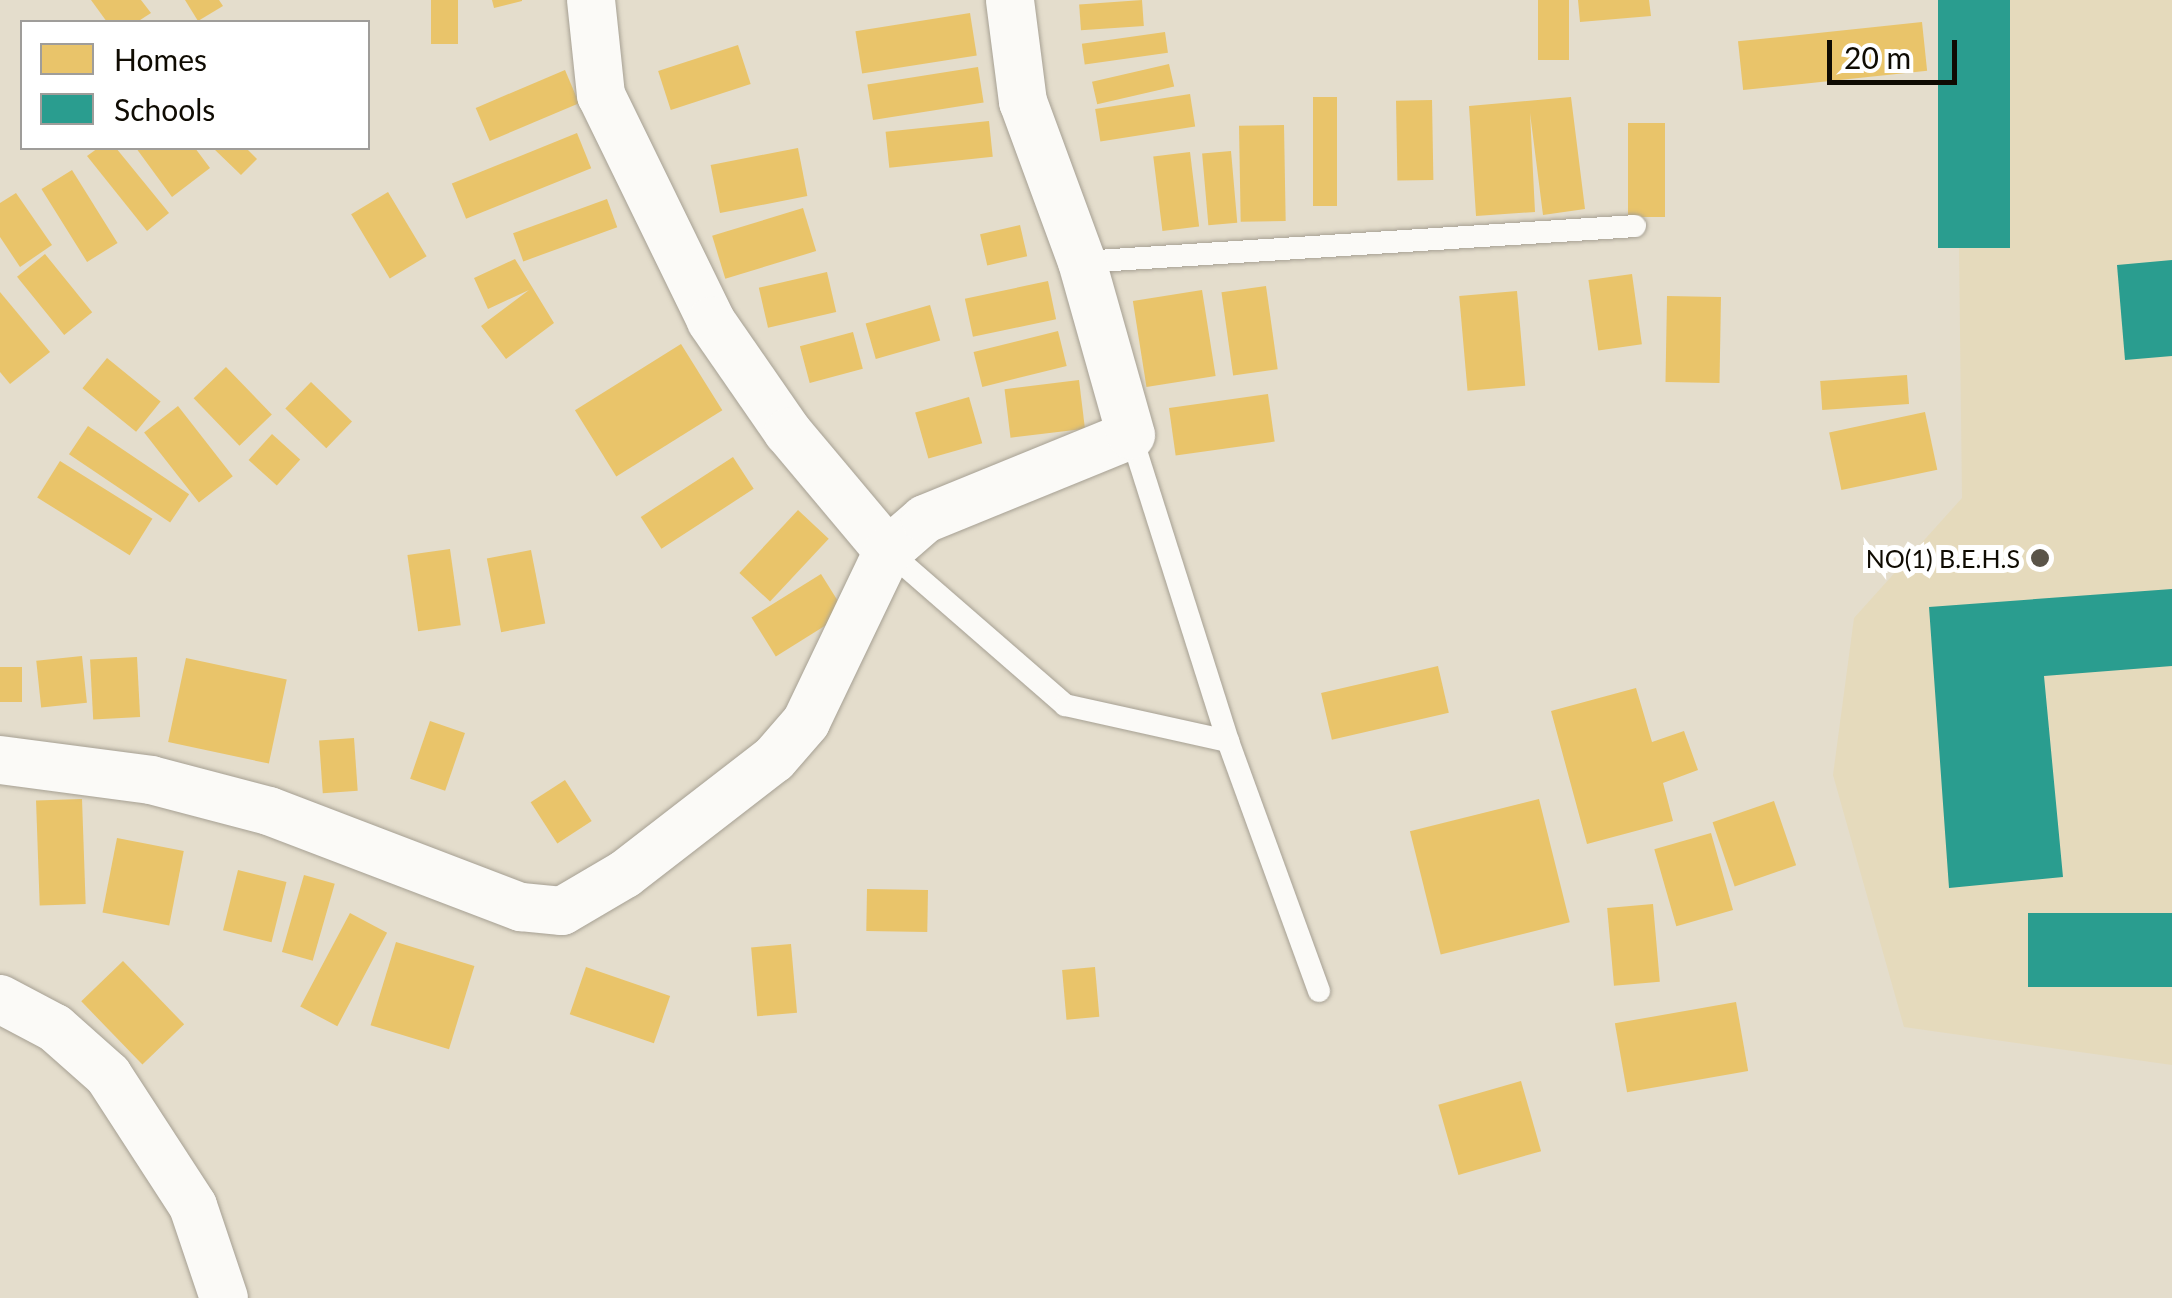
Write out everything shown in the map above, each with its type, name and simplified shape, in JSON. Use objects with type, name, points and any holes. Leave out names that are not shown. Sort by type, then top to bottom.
[{"type":"street","points":[[591,0],[601,95],[711,321],[788,432],[888,551]]},
{"type":"street","points":[[0,760],[151,780],[269,811],[521,907],[562,911],[625,874],[774,760],[806,722],[888,551],[926,518],[1131,434],[1082,262],[1023,102],[1010,0]]},
{"type":"street","points":[[0,999],[55,1028],[108,1076],[194,1206],[224,1298]]},
{"type":"lane","points":[[1082,262],[1635,226]]},
{"type":"lane","points":[[1131,434],[1228,741],[1319,991]]},
{"type":"lane","points":[[888,551],[1065,704],[1228,741]]},
{"type":"shaded area","name":"NO(1) B.E.H.S","points":[[1956,0],[2172,0],[2172,1065],[1904,1027],[1833,775],[1854,618],[1962,498]]},
{"type":"building: Homes","points":[[91,0],[141,0],[151,13],[140,20],[106,20]]},
{"type":"building: Homes","points":[[185,0],[219,0],[223,6],[197,20]]},
{"type":"building: Homes","points":[[431,0],[458,0],[458,44],[431,44]]},
{"type":"building: Homes","points":[[492,0],[522,0],[522,1],[494,8]]},
{"type":"building: Homes","points":[[1142,0],[1144,26],[1081,30],[1079,4]]},
{"type":"building: Homes","points":[[1538,0],[1569,0],[1569,60],[1538,60]]},
{"type":"building: Homes","points":[[1578,0],[1649,0],[1651,16],[1580,22]]},
{"type":"building: Homes","points":[[970,13],[977,55],[862,74],[855,31]]},
{"type":"building: Homes","points":[[1922,22],[1927,71],[1743,90],[1738,41]]},
{"type":"building: Homes","points":[[1165,32],[1168,53],[1085,64],[1082,44]]},
{"type":"building: Homes","points":[[738,45],[751,84],[671,110],[658,71]]},
{"type":"building: Homes","points":[[1169,64],[1174,86],[1097,104],[1092,82]]},
{"type":"building: Homes","points":[[978,67],[984,103],[873,120],[867,85]]},
{"type":"building: Homes","points":[[565,70],[579,103],[490,141],[476,108]]},
{"type":"building: Homes","points":[[1190,94],[1195,127],[1100,142],[1095,109]]},
{"type":"building: Homes","points":[[1313,97],[1337,97],[1337,206],[1313,206]]},
{"type":"building: Homes","points":[[1571,97],[1585,209],[1543,215],[1530,113],[1535,212],[1476,216],[1469,106]]},
{"type":"building: Homes","points":[[1432,100],[1433,180],[1397,181],[1396,101]]},
{"type":"building: Homes","points":[[989,121],[993,157],[889,168],[886,132]]},
{"type":"building: Homes","points":[[1628,123],[1665,123],[1665,217],[1628,217]]},
{"type":"building: Homes","points":[[1284,125],[1286,221],[1241,222],[1239,126]]},
{"type":"building: Homes","points":[[577,133],[591,168],[466,219],[452,184]]},
{"type":"building: Homes","points":[[798,148],[807,196],[720,213],[711,165]]},
{"type":"building: Homes","points":[[95,150],[118,150],[169,213],[147,231],[87,156]]},
{"type":"building: Homes","points":[[137,150],[196,150],[210,168],[172,197]]},
{"type":"building: Homes","points":[[215,150],[248,150],[257,159],[241,175]]},
{"type":"building: Homes","points":[[1231,151],[1237,223],[1208,225],[1202,154]]},
{"type":"building: Homes","points":[[1190,152],[1199,226],[1162,231],[1153,157]]},
{"type":"building: Homes","points":[[72,170],[118,243],[87,262],[41,189]]},
{"type":"building: Homes","points":[[388,192],[427,256],[390,278],[351,214]]},
{"type":"building: Homes","points":[[16,193],[52,245],[20,267],[0,237],[0,203]]},
{"type":"building: Homes","points":[[607,199],[617,227],[523,261],[513,233]]},
{"type":"building: Homes","points":[[803,208],[816,251],[725,279],[712,236]]},
{"type":"building: Homes","points":[[1020,225],[1027,256],[987,265],[980,234]]},
{"type":"building: Homes","points":[[45,254],[92,312],[64,335],[17,277]]},
{"type":"building: Homes","points":[[515,259],[554,323],[506,359],[481,326],[529,290],[488,309],[474,278]]},
{"type":"building: Homes","points":[[827,272],[836,312],[768,328],[759,288]]},
{"type":"building: Homes","points":[[1632,274],[1642,344],[1598,350],[1588,280]]},
{"type":"building: Homes","points":[[1048,281],[1056,319],[973,337],[965,299]]},
{"type":"building: Homes","points":[[1266,286],[1278,369],[1233,375],[1221,292]]},
{"type":"building: Homes","points":[[1202,290],[1216,376],[1146,387],[1133,301]]},
{"type":"building: Homes","points":[[1517,291],[1525,386],[1468,391],[1459,296]]},
{"type":"building: Homes","points":[[0,292],[50,352],[10,384],[0,372]]},
{"type":"building: Homes","points":[[1667,296],[1721,297],[1719,383],[1665,382]]},
{"type":"building: Homes","points":[[930,305],[940,341],[876,359],[866,323]]},
{"type":"building: Homes","points":[[1058,331],[1067,366],[982,387],[974,352]]},
{"type":"building: Homes","points":[[853,332],[863,369],[810,383],[800,346]]},
{"type":"building: Homes","points":[[681,344],[722,410],[616,476],[575,410]]},
{"type":"building: Homes","points":[[107,358],[161,401],[136,432],[82,388]]},
{"type":"building: Homes","points":[[226,367],[272,414],[239,446],[194,398]]},
{"type":"building: Homes","points":[[1907,375],[1909,404],[1822,410],[1820,381]]},
{"type":"building: Homes","points":[[1079,380],[1085,429],[1011,438],[1005,389]]},
{"type":"building: Homes","points":[[311,382],[352,422],[326,448],[285,409]]},
{"type":"building: Homes","points":[[1268,394],[1275,442],[1176,455],[1169,408]]},
{"type":"building: Homes","points":[[969,397],[982,443],[928,459],[915,412]]},
{"type":"building: Homes","points":[[178,406],[233,476],[199,503],[144,432]]},
{"type":"building: Homes","points":[[1925,412],[1937,470],[1841,490],[1829,432]]},
{"type":"building: Homes","points":[[88,426],[189,494],[170,522],[69,454]]},
{"type":"building: Homes","points":[[272,434],[300,459],[277,485],[249,460]]},
{"type":"building: Homes","points":[[733,457],[754,489],[661,549],[641,517]]},
{"type":"building: Homes","points":[[60,461],[152,519],[130,555],[37,497]]},
{"type":"building: Homes","points":[[798,510],[829,539],[770,602],[739,573]]},
{"type":"building: Homes","points":[[450,549],[461,625],[418,631],[407,555]]},
{"type":"building: Homes","points":[[531,550],[545,624],[501,632],[487,559]]},
{"type":"building: Homes","points":[[821,574],[845,613],[776,656],[751,617]]},
{"type":"building: Homes","points":[[82,656],[87,703],[41,708],[36,661]]},
{"type":"building: Homes","points":[[137,657],[140,717],[93,719],[90,659]]},
{"type":"building: Homes","points":[[186,658],[287,679],[269,764],[168,742]]},
{"type":"building: Homes","points":[[1438,666],[1449,713],[1332,740],[1321,693]]},
{"type":"building: Homes","points":[[0,667],[22,667],[22,702],[0,702]]},
{"type":"building: Homes","points":[[1636,688],[1652,742],[1684,731],[1698,770],[1663,783],[1673,821],[1587,844],[1551,711]]},
{"type":"building: Homes","points":[[430,721],[465,733],[445,791],[410,779]]},
{"type":"building: Homes","points":[[354,738],[358,791],[323,793],[319,740]]},
{"type":"building: Homes","points":[[565,780],[592,821],[557,843],[531,802]]},
{"type":"building: Homes","points":[[82,799],[86,904],[40,906],[36,801]]},
{"type":"building: Homes","points":[[1539,799],[1570,922],[1441,954],[1410,831]]},
{"type":"building: Homes","points":[[1774,801],[1796,865],[1735,886],[1713,822]]},
{"type":"building: Homes","points":[[1711,833],[1733,910],[1676,926],[1654,849]]},
{"type":"building: Homes","points":[[117,838],[184,851],[169,926],[102,913]]},
{"type":"building: Homes","points":[[238,870],[287,882],[272,942],[223,930]]},
{"type":"building: Homes","points":[[304,875],[335,884],[313,961],[282,952]]},
{"type":"building: Homes","points":[[867,889],[928,890],[927,932],[866,931]]},
{"type":"building: Homes","points":[[1653,904],[1660,982],[1614,986],[1607,908]]},
{"type":"building: Homes","points":[[350,913],[387,933],[337,1026],[300,1007]]},
{"type":"building: Homes","points":[[396,942],[474,966],[449,1049],[371,1025]]},
{"type":"building: Homes","points":[[791,944],[797,1013],[757,1016],[751,947]]},
{"type":"building: Homes","points":[[123,961],[184,1024],[142,1065],[81,1001]]},
{"type":"building: Homes","points":[[586,967],[670,996],[654,1043],[570,1014]]},
{"type":"building: Homes","points":[[1095,967],[1099,1017],[1066,1020],[1062,970]]},
{"type":"building: Homes","points":[[1736,1002],[1748,1071],[1627,1092],[1615,1023]]},
{"type":"building: Homes","points":[[1521,1081],[1541,1151],[1458,1175],[1438,1105]]},
{"type":"building: Schools","points":[[1938,0],[2010,0],[2010,248],[1938,248]]},
{"type":"building: Schools","points":[[2172,260],[2172,356],[2125,360],[2117,265]]},
{"type":"building: Schools","points":[[2172,589],[2172,666],[2044,676],[2063,877],[1949,888],[1929,607]]},
{"type":"building: Schools","points":[[2028,913],[2172,913],[2172,987],[2028,987]]},
{"type":"place","name":"NO(1) B.E.H.S","points":[[2040,558]]}]
